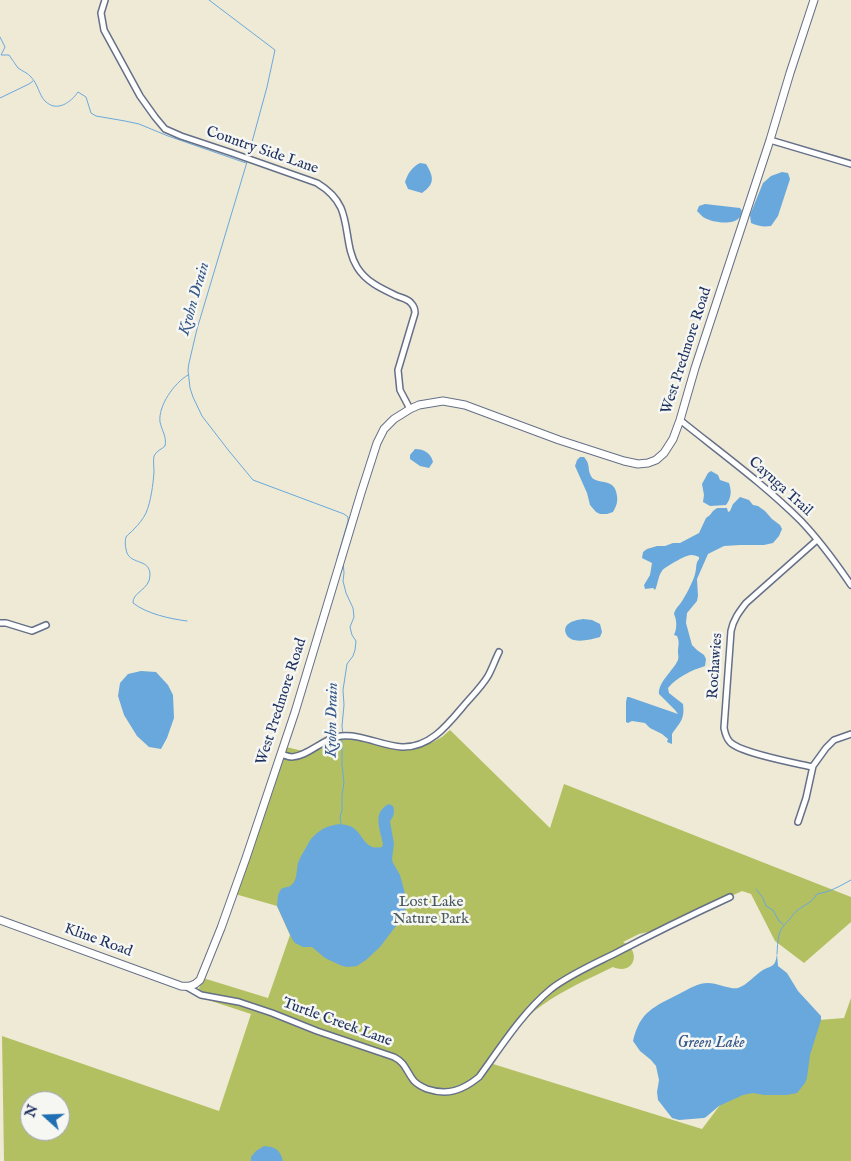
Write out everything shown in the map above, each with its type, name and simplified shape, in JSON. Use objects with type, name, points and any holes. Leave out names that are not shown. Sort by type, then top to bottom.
[{"type":"street","name":"Country Side Lane","points":[[105,0],[101,13],[104,30],[140,96],[165,129],[180,136],[317,183],[326,189],[338,202],[344,216],[349,248],[357,267],[366,278],[380,288],[408,300],[414,307],[415,313],[398,370],[400,390],[410,409]]},
{"type":"street","name":"West Predmore Road","points":[[187,987],[195,985],[202,977],[246,858],[295,712],[377,442],[384,429],[394,419],[410,409],[419,405],[443,401],[465,405],[616,459],[638,464],[648,463],[656,460],[664,453],[673,439],[680,420],[689,386],[814,0]]},
{"type":"street","points":[[770,140],[851,164]]},
{"type":"street","name":"Cayuga Trail","points":[[680,420],[767,490],[801,521],[851,585]]},
{"type":"street","name":"Rochawies","points":[[812,767],[744,750],[729,741],[724,728],[731,631],[734,620],[746,603],[817,540]]},
{"type":"street","points":[[0,623],[6,622],[32,631],[46,625]]},
{"type":"street","points":[[281,754],[292,757],[303,754],[320,744],[342,736],[351,736],[394,746],[412,747],[421,745],[440,732],[460,710],[488,675],[499,652]]},
{"type":"street","points":[[798,822],[806,798],[812,767],[818,757],[834,740],[851,734]]},
{"type":"street","name":"Turtle Creek Lane","points":[[187,987],[201,995],[248,1005],[394,1057],[405,1065],[414,1081],[421,1087],[444,1092],[455,1091],[471,1084],[480,1077],[528,1011],[552,988],[626,948],[730,897]]},
{"type":"street","name":"Kline Road","points":[[0,920],[187,987]]},
{"type":"green space","name":"Lost Lake Nature Park","points":[[450,730],[550,828],[564,784],[851,897],[851,922],[804,963],[775,941],[751,894],[742,891],[661,929],[639,934],[623,942],[633,951],[633,962],[630,966],[620,969],[613,967],[559,994],[543,1005],[514,1030],[493,1064],[702,1129],[782,1023],[844,1018],[851,998],[851,1161],[4,1161],[2,1036],[219,1111],[251,1014],[196,996],[203,978],[268,998],[290,935],[277,906],[235,894],[286,747],[303,751],[335,739],[347,737],[372,739],[413,748],[433,742]]},
{"type":"water","points":[[420,163],[426,164],[432,177],[431,183],[422,193],[408,189],[405,182],[407,176]]},
{"type":"water","points":[[782,172],[788,173],[790,179],[778,216],[771,226],[751,223],[750,215],[763,183],[771,176]]},
{"type":"water","points":[[705,204],[740,208],[742,211],[740,217],[736,220],[726,223],[716,222],[703,217],[697,211],[699,206]]},
{"type":"water","points":[[415,449],[424,451],[431,456],[433,462],[429,468],[420,466],[410,459],[410,455]]},
{"type":"water","points":[[580,457],[584,457],[586,460],[593,479],[609,484],[616,490],[617,500],[613,512],[600,514],[590,505],[587,493],[575,466]]},
{"type":"water","points":[[711,471],[718,475],[720,480],[729,483],[731,489],[726,505],[710,506],[703,502],[702,484]]},
{"type":"water","points":[[740,497],[749,500],[753,505],[765,511],[782,529],[773,543],[724,546],[708,554],[697,579],[697,601],[687,613],[686,623],[692,645],[706,659],[705,666],[685,674],[668,688],[669,693],[683,704],[681,720],[672,734],[672,744],[667,742],[668,739],[662,734],[645,723],[626,722],[626,702],[627,697],[629,697],[678,714],[659,694],[659,690],[678,660],[679,642],[677,636],[674,635],[676,619],[674,614],[693,581],[699,557],[688,555],[663,570],[655,590],[653,588],[645,589],[644,585],[650,575],[652,563],[642,558],[643,552],[657,546],[680,543],[699,533],[706,518],[713,511],[717,508],[727,508],[728,512],[730,511],[733,504]]},
{"type":"water","points":[[583,619],[592,620],[600,624],[602,632],[600,637],[580,641],[568,636],[565,632],[567,625]]},
{"type":"water","points":[[141,671],[156,672],[168,685],[173,695],[174,718],[161,749],[149,747],[137,736],[124,715],[118,696],[120,683],[128,674]]},
{"type":"water","points":[[389,804],[393,806],[394,810],[390,821],[394,844],[392,859],[400,875],[407,906],[402,918],[380,947],[366,960],[357,966],[342,966],[325,958],[312,947],[303,947],[295,943],[277,906],[278,895],[281,889],[294,883],[297,866],[310,840],[326,828],[339,824],[352,827],[371,847],[382,847],[378,821],[380,812]]},
{"type":"water","name":"Green Lake","points":[[777,954],[778,966],[787,973],[798,991],[821,1016],[810,1055],[805,1083],[797,1093],[787,1095],[753,1093],[743,1095],[719,1106],[704,1118],[679,1120],[672,1118],[658,1100],[659,1080],[656,1066],[640,1051],[633,1041],[644,1016],[655,1007],[697,985],[708,983],[732,988],[741,987],[774,964]]},
{"type":"water","points":[[264,1146],[276,1149],[283,1161],[251,1161],[251,1157],[256,1151]]},
{"type":"waterway","name":"Krohn Drain","points":[[209,0],[275,50],[248,158]]},
{"type":"waterway","points":[[0,37],[5,47],[1,55],[9,55],[18,68],[30,76],[43,99],[50,104],[54,106],[63,105],[78,92],[86,97],[91,113],[96,116],[139,124],[246,163]]},
{"type":"waterway","points":[[0,98],[33,81]]},
{"type":"waterway","name":"Krohn Drain","points":[[247,162],[197,329],[188,370],[190,388],[202,416],[253,480],[348,517],[337,559]]},
{"type":"waterway","points":[[187,621],[152,613],[133,603],[135,596],[147,584],[150,575],[147,566],[131,558],[125,543],[126,537],[146,513],[152,488],[154,456],[165,446],[165,437],[160,422],[164,402],[177,383],[188,375]]},
{"type":"waterway","name":"Krohn Drain","points":[[343,561],[343,581],[353,608],[354,617],[350,627],[356,641],[353,656],[347,664],[343,690],[343,735]]},
{"type":"waterway","name":"Krohn Drain","points":[[341,824],[340,817],[344,783],[342,739]]},
{"type":"waterway","points":[[777,954],[780,932],[796,912],[817,894],[839,887],[851,880]]},
{"type":"waterway","points":[[756,889],[766,906],[773,910],[779,921],[783,924]]}]
